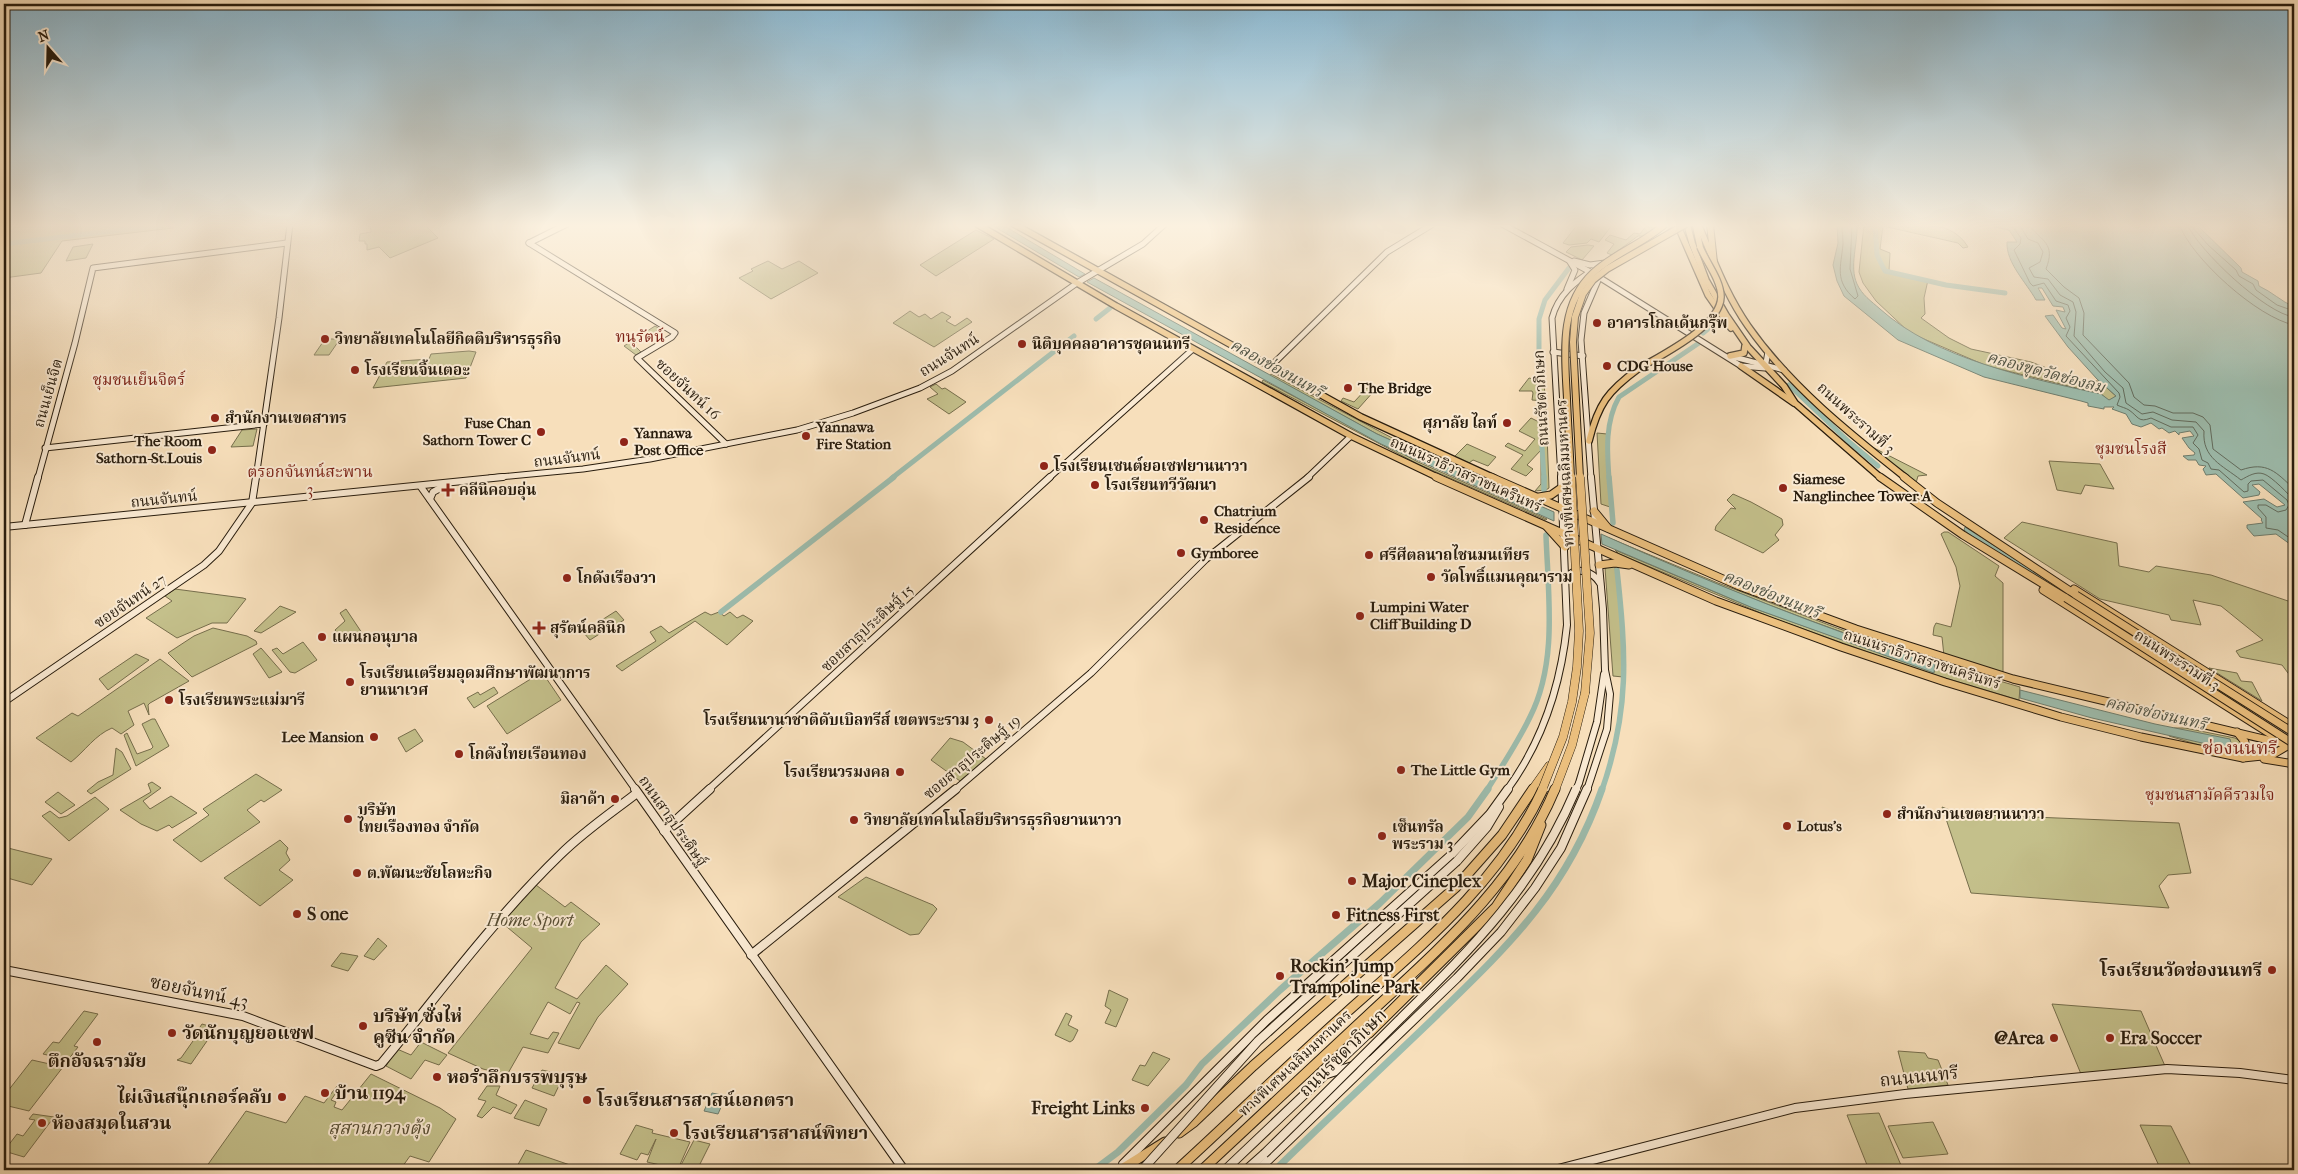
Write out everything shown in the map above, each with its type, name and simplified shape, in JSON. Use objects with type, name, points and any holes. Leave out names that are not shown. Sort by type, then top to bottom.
[{"type":"highway","name":"ทางพิเศษเฉลิมมหานคร","points":[[1178,1170],[1429,938],[1476,891],[1502,860],[1543,791],[1558,752],[1575,687],[1579,642],[1568,450],[1565,357],[1566,320],[1574,296],[1586,279]]},
{"type":"highway","name":"ทางพิเศษเฉลิมมหานคร","points":[[1202,1170],[1462,926],[1509,870],[1544,814],[1565,764],[1576,730],[1585,693],[1589,660],[1590,633],[1573,337],[1576,309],[1586,290],[1596,279]]},
{"type":"highway","points":[[1119,1170],[1194,1122],[1253,1066],[1456,887],[1513,821],[1558,752]]},
{"type":"highway","points":[[1369,1033],[1480,924],[1509,890],[1533,848],[1544,814]]},
{"type":"main road","name":"ถนนเย็นจิต","points":[[25,525],[75,343],[90,279]]},
{"type":"main road","points":[[252,503],[283,279]]},
{"type":"main road","name":"ซอยจันทน์ 16","points":[[587,279],[674,333],[672,337],[637,358],[726,444]]},
{"type":"main road","name":"ถนนนราธิวาสราชนครินทร์","points":[[1073,279],[1193,349],[1409,465],[1564,532],[1694,592],[1792,630],[1944,682],[2101,727],[2172,744],[2243,758],[2254,758],[2278,753],[2293,745]]},
{"type":"main road","name":"ถนนจันทน์","points":[[4,527],[421,487],[583,469],[811,427],[926,385],[952,371],[1084,279]]},
{"type":"main road","name":"ถนนนราธิวาสราชนครินทร์","points":[[1105,279],[1384,429],[1595,524],[1769,597],[1915,648],[2030,683],[2293,745]]},
{"type":"main road","points":[[1270,367],[1359,279]]},
{"type":"main road","points":[[1566,291],[1571,279]]},
{"type":"main road","name":"ถนนรัชดาภิเษก","points":[[1119,1170],[1250,1036],[1449,857],[1490,814],[1530,754],[1554,695],[1566,635],[1565,547],[1553,352],[1553,313],[1556,304],[1566,291],[1581,279]]},
{"type":"main road","name":"ถนนรัชดาภิเษก","points":[[1258,1170],[1458,978],[1501,932],[1535,888],[1560,848],[1590,784],[1607,729],[1610,694],[1605,670],[1601,586],[1581,340],[1584,313],[1599,279]]},
{"type":"main road","points":[[1600,279],[1727,355],[1795,403]]},
{"type":"main road","name":"ถนนพระรามที่ 3","points":[[1701,279],[1708,295],[1745,346],[1752,351]]},
{"type":"main road","name":"ถนนพระรามที่ 3","points":[[1708,279],[1716,296],[1752,351],[1790,394],[1795,403],[1846,448],[1902,493],[2041,588],[2240,717],[2293,745]]},
{"type":"main road","points":[[1589,441],[1594,418],[1601,401],[1608,392],[1638,369],[1707,323],[1720,309],[1721,297],[1715,279]]},
{"type":"main road","name":"ถนนพระรามที่ 3","points":[[1722,279],[1750,329],[1784,370],[1850,434],[1936,504],[2294,734]]},
{"type":"main road","points":[[1595,287],[1616,287]]},
{"type":"main road","points":[[1716,296],[1725,298],[1730,294]]},
{"type":"main road","points":[[1727,355],[1744,354],[1745,346]]},
{"type":"main road","name":"ซอยสาธุประดิษฐ์ 15","points":[[664,831],[1018,506],[1193,349]]},
{"type":"main road","points":[[1553,352],[1583,356]]},
{"type":"main road","points":[[1741,366],[1759,369],[1765,365],[1768,352]]},
{"type":"main road","points":[[1727,355],[1784,370]]},
{"type":"main road","points":[[45,448],[142,439],[264,424]]},
{"type":"main road","name":"ซอยสาธุประดิษฐ์ 19","points":[[751,955],[946,798],[1054,706],[1091,673],[1209,556],[1315,472],[1352,436]]},
{"type":"main road","points":[[430,499],[435,490],[452,483]]},
{"type":"main road","name":"ถนนสาธุประดิษฐ์","points":[[421,487],[904,1170]]},
{"type":"main road","points":[[1536,497],[1550,496],[1561,488]]},
{"type":"main road","name":"ซอยจันทน์ 27","points":[[4,702],[204,565],[219,551],[252,503]]},
{"type":"main road","points":[[1594,511],[1610,530]]},
{"type":"main road","points":[[1543,524],[1565,547]]},
{"type":"main road","points":[[1599,565],[1615,563],[1636,566]]},
{"type":"main road","name":"ถนนพระรามที่ 3","points":[[2031,565],[2041,568],[2292,725]]},
{"type":"main road","points":[[1565,581],[1569,573],[1583,571],[1596,576],[1601,586]]},
{"type":"main road","name":"ถนนพระรามที่ 3","points":[[2023,574],[2066,598],[2293,745]]},
{"type":"main road","name":"ถนนรัชดาภิเษก","points":[[1246,1170],[1444,976],[1497,921],[1542,860],[1565,818],[1579,783],[1597,722],[1605,670]]},
{"type":"main road","points":[[2243,758],[2246,747],[2245,742],[2237,732],[2244,725],[2240,717],[2256,715],[2258,710],[2254,702]]},
{"type":"main road","points":[[2292,725],[2294,734]]},
{"type":"main road","points":[[2254,758],[2294,764]]},
{"type":"main road","name":"ซอยจันทน์ 43","points":[[4,970],[243,1016],[302,1036],[370,1065],[381,1064],[473,951],[562,854],[590,828],[637,793]]},
{"type":"main road","name":"ถนนรัชดาภิเษก","points":[[1142,1170],[1258,1041],[1457,861],[1488,827],[1503,797]]},
{"type":"main road","name":"ถนนรัชดาภิเษก","points":[[1225,1170],[1369,1033]]},
{"type":"main road","points":[[1326,1074],[1374,1060]]},
{"type":"main road","name":"ถนนนนทรี","points":[[1554,1170],[1795,1108],[1905,1094],[2167,1070],[2240,1073],[2294,1080]]},
{"type":"green space","points":[[740,279],[808,279],[771,299]]},
{"type":"green space","points":[[1861,279],[1928,280],[1924,298],[1925,314],[1921,318],[1949,338],[1971,349],[2031,362],[2081,381],[2099,381],[2116,396],[2109,401],[2101,394],[1987,366],[1910,333],[1876,301]]},
{"type":"green space","points":[[910,311],[919,317],[925,314],[931,319],[942,312],[951,317],[946,321],[955,326],[967,318],[972,322],[934,347],[893,323]]},
{"type":"green space","points":[[655,326],[660,329],[633,344],[641,352],[636,355],[624,346]]},
{"type":"green space","points":[[325,339],[340,339],[329,355],[314,355]]},
{"type":"green space","points":[[1539,351],[1543,351],[1545,401],[1532,400],[1532,391],[1519,391],[1529,378],[1538,380]]},
{"type":"green space","points":[[476,352],[466,378],[373,388],[387,362],[429,359],[431,354]]},
{"type":"green space","points":[[1271,374],[1432,459],[1377,434],[1270,376]]},
{"type":"green space","points":[[1263,380],[1418,462],[1547,519],[1418,464],[1262,382]]},
{"type":"green space","points":[[936,384],[966,402],[949,414],[927,399],[938,394],[930,387]]},
{"type":"green space","points":[[1367,388],[1374,391],[1358,409],[1341,401],[1343,398],[1354,402]]},
{"type":"green space","points":[[1541,406],[1546,407],[1549,488],[1535,491],[1541,484],[1541,450],[1527,465],[1533,469],[1526,476],[1511,469],[1523,455],[1505,446],[1508,443],[1525,451],[1535,439],[1519,431],[1531,418],[1541,423]]},
{"type":"green space","points":[[257,429],[253,446],[231,447],[242,430]]},
{"type":"green space","points":[[1597,433],[1607,434],[1610,507],[1601,504]]},
{"type":"green space","points":[[1467,444],[1496,457],[1488,466],[1473,460],[1469,463],[1454,457]]},
{"type":"green space","points":[[1872,447],[1927,475],[1918,476],[1916,483]]},
{"type":"green space","points":[[2049,461],[2100,464],[2114,489],[2085,485],[2081,494],[2057,490]]},
{"type":"green space","points":[[1733,494],[1782,519],[1783,525],[1775,535],[1779,540],[1763,553],[1715,530],[1716,526],[1731,508],[1736,509],[1727,500]]},
{"type":"green space","points":[[2022,522],[2117,543],[2119,566],[2149,572],[2156,566],[2211,575],[2294,603],[2294,681],[2282,665],[2240,657],[2236,651],[2263,640],[2221,606],[2193,600],[2201,625],[2171,620],[2169,615],[2100,599],[2004,538]]},
{"type":"green space","points":[[1948,532],[1999,566],[1995,576],[2003,583],[2003,673],[1944,656],[1942,637],[1933,635],[1936,623],[1951,627],[1960,586],[1956,567],[1941,534]]},
{"type":"green space","points":[[1609,538],[1718,583],[1837,628],[1935,662],[2020,687],[2019,700],[1915,669],[1773,618],[1619,554],[1615,550],[1753,608],[1934,672],[1935,664],[1770,606]]},
{"type":"green space","points":[[1615,566],[1621,615],[1623,677],[1613,676],[1605,568]]},
{"type":"green space","points":[[175,589],[246,599],[227,623],[212,623],[177,638],[146,618],[172,601],[165,596]]},
{"type":"green space","points":[[280,606],[296,612],[261,633],[254,631]]},
{"type":"green space","points":[[346,609],[362,633],[345,643],[335,630],[345,621],[340,613]]},
{"type":"green space","points":[[616,611],[624,620],[613,627],[608,622],[600,631],[601,633],[590,640],[583,632]]},
{"type":"green space","points":[[705,612],[711,615],[719,612],[724,616],[730,612],[737,618],[743,615],[753,621],[727,645],[695,621],[622,671],[616,666],[656,641],[650,632],[661,626],[669,633]]},
{"type":"green space","points":[[213,628],[247,636],[256,641],[257,644],[192,677],[168,653],[194,636]]},
{"type":"green space","points":[[2129,632],[2248,704],[2243,708],[2126,635]]},
{"type":"green space","points":[[303,642],[317,660],[295,673],[290,672],[272,650],[277,648],[283,654]]},
{"type":"green space","points":[[261,648],[282,672],[269,678],[253,654]]},
{"type":"green space","points":[[136,654],[149,660],[108,690],[99,679]]},
{"type":"green space","points":[[160,659],[189,681],[150,703],[148,705],[149,715],[144,703],[128,711],[134,725],[121,734],[112,728],[106,731],[71,762],[36,738],[72,713],[78,716]]},
{"type":"green space","points":[[2209,668],[2237,673],[2241,681],[2252,682],[2262,701]]},
{"type":"green space","points":[[542,672],[561,700],[507,734],[487,706]]},
{"type":"green space","points":[[494,687],[498,693],[474,708],[467,698],[478,692],[480,695]]},
{"type":"green space","points":[[155,719],[169,746],[136,766],[124,735],[127,733],[137,754],[151,749],[153,747],[142,724]]},
{"type":"green space","points":[[2174,728],[2185,728],[2235,738],[2240,741],[2243,748],[2238,752],[2199,745],[2169,736]]},
{"type":"green space","points":[[415,729],[423,741],[406,752],[398,738]]},
{"type":"green space","points":[[950,738],[963,742],[986,759],[960,781],[931,760]]},
{"type":"green space","points":[[116,748],[122,752],[131,769],[91,794],[87,791],[98,782],[113,775]]},
{"type":"green space","points":[[256,774],[282,790],[264,802],[261,800],[247,810],[260,822],[201,862],[173,840],[209,815],[203,809]]},
{"type":"green space","points":[[152,782],[161,788],[143,801],[150,809],[171,796],[197,813],[172,828],[169,825],[157,831],[141,824],[120,810],[151,792],[148,784]]},
{"type":"green space","points":[[58,792],[75,805],[61,814],[45,802]]},
{"type":"green space","points":[[95,797],[109,809],[69,841],[42,816],[50,811],[59,818],[67,816]]},
{"type":"green space","points":[[1942,807],[1960,814],[2179,823],[2191,873],[2168,875],[2159,886],[2169,908],[1971,893]]},
{"type":"green space","points":[[280,840],[288,848],[286,853],[290,860],[279,870],[293,880],[260,906],[224,878]]},
{"type":"green space","points":[[8,848],[52,859],[32,885],[4,877],[4,852]]},
{"type":"green space","points":[[866,877],[933,905],[937,909],[919,934],[910,935],[838,897]]},
{"type":"green space","name":"Home Sport","points":[[536,885],[565,907],[571,902],[600,924],[581,942],[555,988],[577,999],[606,965],[628,984],[598,1017],[579,1049],[558,1043],[580,1003],[577,1002],[570,1014],[548,1002],[530,1034],[548,1039],[553,1032],[559,1033],[548,1053],[523,1047],[507,1075],[483,1069],[448,1053],[532,948],[501,922]]},
{"type":"green space","points":[[378,938],[387,946],[374,960],[364,956]]},
{"type":"green space","points":[[341,953],[358,956],[348,971],[331,966]]},
{"type":"green space","points":[[1109,990],[1128,999],[1116,1027],[1105,1023],[1111,1010],[1105,1006]]},
{"type":"green space","name":"Era Soccer","points":[[2052,1004],[2141,1011],[2165,1066],[2081,1074]]},
{"type":"green space","points":[[84,1011],[98,1014],[74,1046],[78,1047],[68,1060],[43,1054],[53,1042],[59,1043]]},
{"type":"green space","points":[[1066,1013],[1072,1016],[1068,1025],[1078,1030],[1070,1042],[1055,1035]]},
{"type":"green space","points":[[202,1024],[216,1028],[191,1064],[177,1060],[181,1058],[200,1031],[198,1030]]},
{"type":"green space","points":[[421,1042],[447,1055],[439,1065],[425,1060],[411,1079],[386,1066],[397,1049],[411,1055]]},
{"type":"green space","points":[[1898,1051],[1925,1053],[1928,1058],[1938,1060],[1948,1085],[1908,1089]]},
{"type":"green space","points":[[1153,1052],[1170,1059],[1148,1086],[1132,1080],[1140,1065],[1145,1066]]},
{"type":"green space","points":[[32,1060],[63,1067],[29,1111],[4,1105],[4,1096]]},
{"type":"green space","points":[[542,1070],[564,1075],[554,1096],[532,1088]]},
{"type":"green space","name":"สุสานกวางตุ้ง","points":[[371,1074],[440,1108],[456,1119],[429,1162],[410,1156],[400,1170],[204,1170],[246,1111],[286,1123],[305,1096],[324,1103],[337,1086],[340,1087],[331,1100],[336,1102],[334,1107],[342,1110]]},
{"type":"green space","points":[[487,1086],[500,1086],[496,1095],[517,1105],[511,1114],[493,1107],[482,1118],[477,1116],[486,1101],[478,1099]]},
{"type":"green space","points":[[525,1100],[547,1109],[539,1126],[514,1118]]},
{"type":"green space","points":[[1879,1113],[1903,1170],[1869,1170],[1847,1115]]},
{"type":"green space","points":[[33,1114],[54,1117],[24,1157],[4,1151],[17,1134],[23,1136],[35,1120],[29,1119]]},
{"type":"green space","points":[[1933,1122],[1948,1154],[1903,1158],[1888,1126]]},
{"type":"green space","points":[[636,1125],[653,1130],[652,1133],[690,1142],[678,1169],[647,1162],[656,1139],[648,1155],[641,1153],[637,1160],[620,1154]]},
{"type":"green space","points":[[2140,1125],[2171,1126],[2193,1170],[2117,1170],[2115,1166],[2160,1168]]},
{"type":"green space","points":[[694,1140],[710,1144],[697,1170],[681,1165]]},
{"type":"green space","points":[[526,1150],[573,1166],[571,1170],[515,1170]]},
{"type":"water","points":[[1095,279],[1377,434],[1554,512],[1554,521],[1381,444],[1087,282]]},
{"type":"water","points":[[1836,279],[1856,279],[1861,291],[1880,309],[1928,341],[1955,354],[2014,373],[2101,394],[2109,400],[2116,396],[2097,379],[2068,347],[2045,316],[2053,315],[2062,328],[2066,329],[2056,310],[2065,312],[2063,307],[2053,306],[2042,288],[2038,288],[2045,300],[2036,300],[2022,279],[2254,279],[2258,281],[2259,286],[2294,307],[2294,547],[2276,534],[2254,536],[2247,528],[2247,525],[2263,523],[2262,519],[2243,502],[2264,499],[2277,507],[2285,505],[2259,484],[2252,485],[2260,492],[2259,495],[2243,498],[2216,474],[2206,475],[2203,469],[2206,466],[2199,465],[2196,460],[2188,460],[2183,456],[2194,455],[2195,453],[2182,438],[2194,436],[2190,431],[2179,433],[2179,435],[2175,431],[2169,433],[2162,428],[2159,429],[2151,423],[2141,427],[2132,424],[2126,414],[2112,409],[2114,407],[2104,407],[2104,409],[2088,406],[2088,403],[2081,401],[1984,377],[1898,340],[1844,296]]},
{"type":"water","points":[[1965,527],[2129,632],[2127,635],[1973,537],[1964,530]]},
{"type":"water","points":[[1601,534],[1766,604],[1935,664],[1934,673],[1753,608],[1602,544]]},
{"type":"water","points":[[2020,690],[2155,724],[2230,739],[2233,750],[2092,718],[2020,698]]},
{"type":"water","points":[[712,1093],[726,1096],[718,1114],[704,1111]]},
{"type":"waterway","points":[[1544,478],[1539,400],[1539,319],[1545,300],[1561,279]]},
{"type":"waterway","points":[[1919,279],[1946,285],[2005,293]]},
{"type":"waterway","points":[[1096,319],[1110,308]]},
{"type":"waterway","points":[[1703,333],[1720,319]]},
{"type":"waterway","points":[[892,478],[1074,336]]},
{"type":"waterway","points":[[1609,478],[1609,426],[1619,397],[1699,343]]},
{"type":"waterway","points":[[1789,385],[1848,441],[1878,466]]},
{"type":"waterway","points":[[721,612],[894,477]]},
{"type":"waterway","points":[[1609,477],[1613,523]]},
{"type":"waterway","points":[[1544,478],[1544,490]]},
{"type":"waterway","points":[[1487,790],[1530,717],[1539,696],[1545,674],[1549,628],[1546,535]]},
{"type":"waterway","points":[[1602,790],[1617,733],[1623,681],[1624,655],[1617,570]]},
{"type":"waterway","points":[[1094,1170],[1118,1152],[1186,1085],[1202,1064],[1280,990],[1380,903],[1468,817],[1488,789]]},
{"type":"waterway","points":[[1275,1170],[1487,966],[1533,915],[1571,858],[1588,825],[1602,789]]},
{"type":"place","name":"อาคารโกลเด้นกรุ๊พ","points":[[1597,323]]},
{"type":"place","name":"วิทยาลัยเทคโนโลยีกิตติบริหารธุรกิจ","points":[[325,339]]},
{"type":"place","name":"นิติบุคคลอาคารชุดนนทรี","points":[[1022,344]]},
{"type":"place","name":"CDG House","points":[[1607,366]]},
{"type":"place","name":"โรงเรียนจิ้นเตอะ","points":[[355,370]]},
{"type":"place","name":"The Bridge","points":[[1348,388]]},
{"type":"place","name":"สำนักงานเขตสาทร","points":[[215,418]]},
{"type":"place","name":"ศุภาลัย ไลท์","points":[[1507,423]]},
{"type":"place","name":"Fuse Chan Sathorn Tower C","points":[[541,432]]},
{"type":"place","name":"Yannawa Fire Station","points":[[806,436]]},
{"type":"place","name":"Yannawa Post Office","points":[[624,442]]},
{"type":"place","name":"The Room Sathorn-St.Louis","points":[[212,450]]},
{"type":"place","name":"โรงเรียนเซนต์ยอเซฟยานนาวา","points":[[1044,466]]},
{"type":"place","name":"โรงเรียนทวีวัฒนา","points":[[1095,485]]},
{"type":"place","name":"Siamese Nanglinchee Tower A","points":[[1783,488]]},
{"type":"place","name":"คลีนิคอบอุ่น","points":[[448,490]]},
{"type":"place","name":"Chatrium Residence","points":[[1204,520]]},
{"type":"place","name":"Gymboree","points":[[1181,553]]},
{"type":"place","name":"ศรีศีตลนาถไชนมนเทียร","points":[[1369,555]]},
{"type":"place","name":"วัดโพธิ์แมนคุณาราม","points":[[1431,577]]},
{"type":"place","name":"โกดังเรืองวา","points":[[567,578]]},
{"type":"place","name":"Lumpini Water Cliff Building D","points":[[1360,616]]},
{"type":"place","name":"สุรัตน์คลินิก","points":[[539,628]]},
{"type":"place","name":"แผนกอนุบาล","points":[[322,637]]},
{"type":"place","name":"โรงเรียนเตรียมอุดมศึกษาพัฒนาการ ยานนาเวศ","points":[[350,682]]},
{"type":"place","name":"โรงเรียนพระแม่มารี","points":[[169,700]]},
{"type":"place","name":"โรงเรียนนานาชาติดับเบิลทรีส์ เขตพระราม 3","points":[[989,720]]},
{"type":"place","name":"Lee Mansion","points":[[374,737]]},
{"type":"place","name":"โกดังไทยเรือนทอง","points":[[459,754]]},
{"type":"place","name":"The Little Gym","points":[[1401,770]]},
{"type":"place","name":"โรงเรียนวรมงคล","points":[[900,772]]},
{"type":"place","name":"มิลาด้า","points":[[615,799]]},
{"type":"place","name":"สำนักงานเขตยานนาวา","points":[[1887,814]]},
{"type":"place","name":"บริษัท ไทยเรืองทอง จำกัด","points":[[348,819]]},
{"type":"place","name":"วิทยาลัยเทคโนโลยีบริหารธุรกิจยานนาวา","points":[[854,820]]},
{"type":"place","name":"Lotus's","points":[[1787,826]]},
{"type":"place","name":"เซ็นทรัล พระราม 3","points":[[1382,836]]},
{"type":"place","name":"ต.พัฒนะชัยโลหะกิจ","points":[[357,873]]},
{"type":"place","name":"Major Cineplex","points":[[1352,881]]},
{"type":"place","name":"S one","points":[[297,914]]},
{"type":"place","name":"Fitness First","points":[[1336,915]]},
{"type":"place","name":"โรงเรียนวัดช่องนนทรี","points":[[2272,970]]},
{"type":"place","name":"Rockin' Jump Trampoline Park","points":[[1280,976]]},
{"type":"place","name":"บริษัท ซั่งไห่ คูซีน จำกัด","points":[[363,1026]]},
{"type":"place","name":"วัดนักบุญยอแซฟ","points":[[172,1033]]},
{"type":"place","name":"@Area","points":[[2054,1038]]},
{"type":"place","name":"Era Soccer","points":[[2110,1038]]},
{"type":"place","name":"ตึกอัจฉรามัย","points":[[97,1042]]},
{"type":"place","name":"หอรำลึกบรรพบุรุษ","points":[[437,1077]]},
{"type":"place","name":"บ้าน 1194","points":[[325,1093]]},
{"type":"place","name":"ไผ่เงินสนุ๊กเกอร์คลับ","points":[[282,1097]]},
{"type":"place","name":"โรงเรียนสารสาสน์เอกตรา","points":[[587,1100]]},
{"type":"place","name":"Freight Links","points":[[1145,1108]]},
{"type":"place","name":"ห้องสมุดในสวน","points":[[42,1123]]},
{"type":"place","name":"โรงเรียนสารสาสน์พิทยา","points":[[674,1133]]},
{"type":"district","name":"ทนุรัตน์","points":[[640,336]]},
{"type":"district","name":"ชุมชนเย็นจิตร์","points":[[139,379]]},
{"type":"district","name":"ชุมชนโรงสี","points":[[2131,448]]},
{"type":"district","name":"ตรอกจันทน์สะพาน 3","points":[[310,480]]},
{"type":"district","name":"ช่องนนทรี","points":[[2240,748]]},
{"type":"district","name":"ชุมชนสามัคคีรวมใจ","points":[[2210,794]]},
{"type":"water label","name":"คลองช่องนนทรี","points":[[1277,368]]},
{"type":"water label","name":"คลองขุดวัดช่องลม","points":[[2046,372]]},
{"type":"water label","name":"คลองช่องนนทรี","points":[[1772,594]]},
{"type":"water label","name":"คลองช่องนนทรี","points":[[2156,713]]}]
